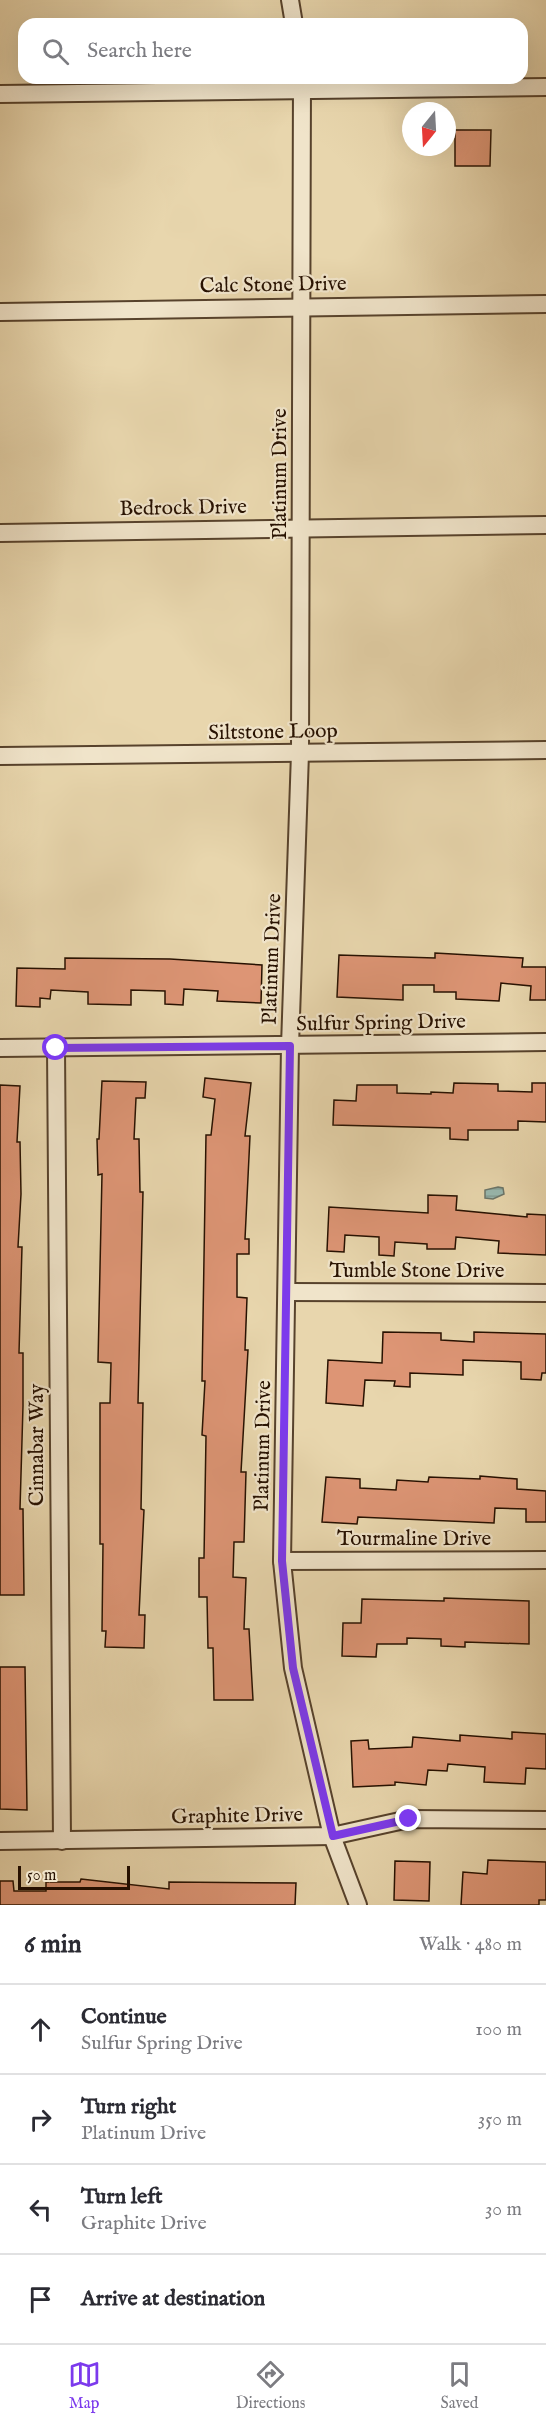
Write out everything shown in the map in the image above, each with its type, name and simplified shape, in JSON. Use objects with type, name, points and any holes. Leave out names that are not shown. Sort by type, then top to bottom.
[{"type":"street","points":[[290,0],[293,18]]},
{"type":"street","points":[[0,93],[273,84]]},
{"type":"street","name":"Platinum Drive","points":[[303,84],[300,753],[290,1046],[282,1561],[293,1668],[333,1836],[358,1905]]},
{"type":"street","points":[[364,84],[546,87]]},
{"type":"street","name":"Calc Stone Drive","points":[[0,312],[301,305],[546,304]]},
{"type":"street","name":"Bedrock Drive","points":[[0,533],[546,525]]},
{"type":"street","name":"Siltstone Loop","points":[[0,756],[546,750]]},
{"type":"street","name":"Sulfur Spring Drive","points":[[0,1048],[546,1042]]},
{"type":"street","name":"Cinnabar Way","points":[[56,1048],[62,1841]]},
{"type":"street","name":"Tumble Stone Drive","points":[[287,1292],[546,1293]]},
{"type":"street","name":"Tourmaline Drive","points":[[282,1561],[546,1560]]},
{"type":"street","name":"Graphite Drive","points":[[0,1841],[333,1836],[409,1819],[546,1820]]},
{"type":"water","points":[[503,1188],[504,1194],[493,1199],[485,1198],[485,1190]]},
{"type":"building","points":[[456,130],[491,130],[490,166],[455,166]]},
{"type":"building","points":[[435,953],[523,958],[522,967],[546,967],[546,1000],[530,1000],[531,986],[501,983],[499,1001],[456,999],[456,992],[434,992],[434,985],[403,985],[403,1000],[337,997],[339,955],[435,958]]},
{"type":"building","points":[[65,958],[170,959],[262,965],[261,1003],[217,1001],[218,991],[184,989],[183,1005],[165,1004],[165,991],[131,990],[131,1005],[88,1004],[88,992],[51,990],[50,999],[40,998],[40,1007],[16,1006],[17,968],[65,969]]},
{"type":"building","points":[[205,1078],[251,1083],[245,1136],[250,1136],[245,1239],[249,1239],[249,1254],[237,1254],[237,1297],[247,1298],[245,1350],[248,1350],[241,1472],[246,1472],[244,1542],[234,1542],[233,1577],[246,1578],[244,1629],[249,1629],[253,1700],[214,1700],[213,1648],[208,1648],[207,1597],[199,1597],[199,1558],[204,1558],[206,1436],[202,1435],[205,1381],[202,1381],[206,1135],[211,1135],[215,1099],[203,1097]]},
{"type":"building","points":[[102,1081],[146,1082],[145,1098],[136,1098],[134,1139],[139,1139],[140,1192],[143,1192],[138,1403],[143,1403],[141,1509],[144,1510],[139,1615],[145,1615],[144,1648],[105,1647],[106,1631],[102,1631],[100,1403],[110,1403],[111,1363],[98,1362],[102,1174],[98,1175],[97,1139],[99,1139]]},
{"type":"building","points":[[454,1083],[498,1084],[498,1091],[532,1092],[532,1083],[546,1083],[546,1122],[518,1121],[518,1130],[468,1130],[468,1140],[450,1139],[450,1128],[333,1125],[334,1100],[356,1101],[357,1085],[397,1085],[397,1093],[431,1094],[431,1092],[453,1093]]},
{"type":"building","points":[[0,1085],[20,1086],[17,1142],[20,1142],[21,1194],[18,1247],[22,1247],[19,1353],[23,1353],[20,1509],[23,1509],[24,1595],[0,1595]]},
{"type":"building","points":[[428,1195],[457,1196],[456,1210],[527,1217],[527,1214],[546,1215],[546,1255],[498,1253],[499,1241],[456,1237],[455,1249],[427,1249],[427,1244],[395,1242],[394,1256],[379,1255],[379,1237],[345,1235],[344,1252],[327,1251],[329,1207],[428,1213]]},
{"type":"building","points":[[383,1332],[441,1333],[441,1340],[474,1342],[474,1332],[546,1334],[546,1373],[542,1373],[541,1380],[521,1379],[521,1362],[463,1360],[463,1375],[410,1373],[410,1387],[394,1386],[395,1381],[365,1380],[363,1406],[326,1403],[328,1360],[382,1363]]},
{"type":"building","points":[[480,1476],[517,1479],[517,1489],[546,1491],[546,1522],[526,1522],[526,1509],[495,1508],[494,1523],[358,1517],[357,1524],[322,1522],[326,1477],[360,1479],[360,1488],[396,1490],[397,1480],[428,1482],[429,1477],[480,1479]]},
{"type":"building","points":[[444,1598],[529,1601],[529,1644],[465,1642],[465,1647],[441,1646],[441,1639],[407,1638],[407,1644],[377,1644],[376,1657],[342,1656],[343,1623],[361,1623],[362,1599],[444,1601]]},
{"type":"building","points":[[0,1667],[25,1667],[27,1810],[0,1809]]},
{"type":"building","points":[[512,1732],[546,1734],[546,1769],[526,1768],[525,1784],[484,1782],[485,1767],[448,1764],[447,1771],[428,1770],[426,1785],[395,1782],[395,1785],[353,1787],[351,1741],[368,1740],[369,1749],[412,1747],[413,1737],[460,1741],[460,1735],[512,1739]]},
{"type":"building","points":[[488,1860],[546,1862],[546,1900],[539,1900],[539,1905],[461,1905],[463,1872],[487,1874]]},
{"type":"building","points":[[395,1861],[430,1862],[429,1901],[394,1900]]},
{"type":"building","points":[[81,1879],[169,1889],[169,1882],[296,1883],[295,1905],[0,1905],[0,1881],[13,1881],[14,1891],[46,1891],[46,1882],[80,1882]]},
{"type":"route","points":[[56,1048],[290,1046],[282,1561],[293,1668],[333,1836],[409,1819]]}]
